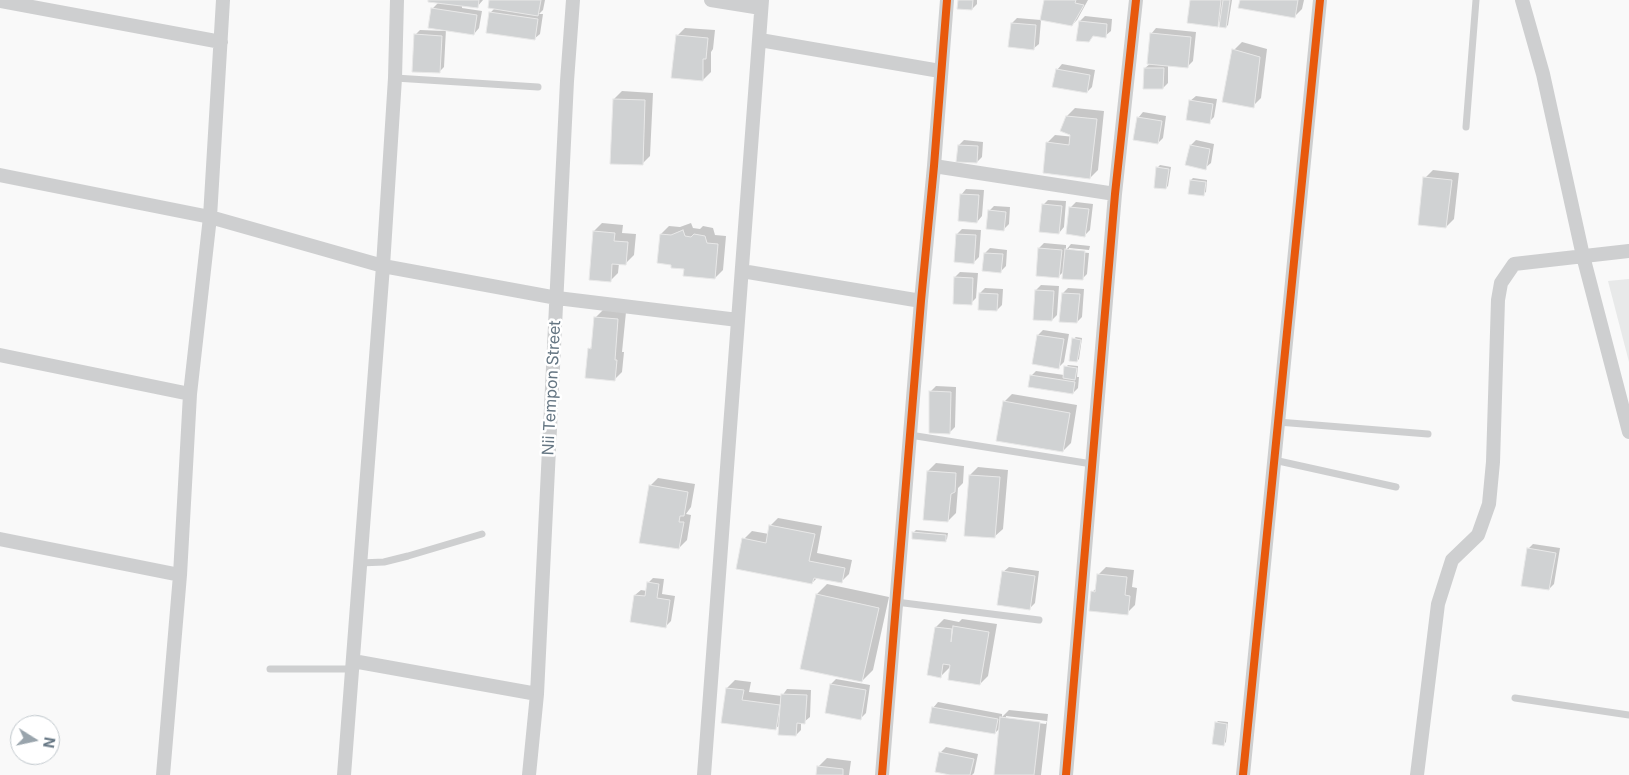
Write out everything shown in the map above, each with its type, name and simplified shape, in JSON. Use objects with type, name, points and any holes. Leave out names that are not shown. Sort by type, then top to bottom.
[{"type":"street","points":[[164,775],[180,575],[190,394],[210,217],[223,0]]},
{"type":"street","points":[[344,775],[395,78],[397,0]]},
{"type":"street","name":"Nii Tempon Street","points":[[529,775],[537,694],[567,81],[573,0]]},
{"type":"street","points":[[704,775],[760,40],[761,4],[711,0]]},
{"type":"street","points":[[882,775],[947,0]]},
{"type":"street","points":[[1066,775],[1115,194],[1136,0]]},
{"type":"street","points":[[1243,775],[1320,0]]},
{"type":"street","points":[[1522,0],[1543,74],[1583,256],[1629,432]]},
{"type":"street","points":[[0,1],[221,42]]},
{"type":"street","points":[[760,40],[940,71]]},
{"type":"street","points":[[934,166],[1115,194]]},
{"type":"street","points":[[0,175],[210,217],[382,266],[556,298],[738,320]]},
{"type":"street","points":[[1417,775],[1438,604],[1452,560],[1478,535],[1489,504],[1493,462],[1498,300],[1501,283],[1514,264],[1629,251]]},
{"type":"street","points":[[742,271],[921,301]]},
{"type":"street","points":[[0,355],[190,394]]},
{"type":"street","points":[[0,539],[180,575]]},
{"type":"street","points":[[352,665],[537,694]]},
{"type":"lane","points":[[1466,127],[1476,0]]},
{"type":"lane","points":[[395,78],[538,88]]},
{"type":"lane","points":[[1278,422],[1428,434]]},
{"type":"lane","points":[[910,434],[1092,464]]},
{"type":"lane","points":[[1274,460],[1396,487]]},
{"type":"lane","points":[[360,563],[384,562],[482,534]]},
{"type":"lane","points":[[896,602],[1040,620]]},
{"type":"lane","points":[[270,670],[352,665]]},
{"type":"lane","points":[[1515,698],[1629,715]]},
{"type":"shaded area","points":[[1629,279],[1629,362],[1608,281]]},
{"type":"building","points":[[428,0],[479,0],[478,8],[428,2]]},
{"type":"building","points":[[489,0],[541,0],[538,16],[488,8]]},
{"type":"building","points":[[958,0],[973,0],[972,10],[957,9]]},
{"type":"building","points":[[1044,0],[1076,0],[1075,3],[1084,5],[1072,26],[1040,20]]},
{"type":"building","points":[[1190,0],[1221,0],[1218,27],[1187,23]]},
{"type":"building","points":[[1223,0],[1230,0],[1226,28],[1219,27]]},
{"type":"building","points":[[1240,0],[1298,0],[1295,18],[1238,8]]},
{"type":"building","points":[[431,8],[477,15],[474,35],[428,28]]},
{"type":"building","points":[[489,12],[538,19],[535,40],[486,33]]},
{"type":"building","points":[[1079,21],[1107,24],[1106,38],[1093,36],[1089,42],[1076,41]]},
{"type":"building","points":[[1011,23],[1036,25],[1034,50],[1008,47]]},
{"type":"building","points":[[1150,33],[1191,37],[1188,68],[1147,64]]},
{"type":"building","points":[[414,34],[442,36],[440,73],[412,72]]},
{"type":"building","points":[[676,35],[708,38],[706,59],[703,59],[703,81],[671,78]]},
{"type":"building","points":[[1232,49],[1260,57],[1254,108],[1222,102]]},
{"type":"building","points":[[1144,68],[1164,68],[1163,89],[1143,89]]},
{"type":"building","points":[[1056,69],[1090,75],[1087,93],[1052,87]]},
{"type":"building","points":[[613,99],[645,100],[643,165],[610,164]]},
{"type":"building","points":[[1189,100],[1213,104],[1210,124],[1186,120]]},
{"type":"building","points":[[1066,116],[1097,119],[1090,179],[1043,173],[1046,142],[1069,145],[1070,135],[1060,131]]},
{"type":"building","points":[[1137,117],[1162,121],[1158,144],[1133,140]]},
{"type":"building","points":[[958,145],[978,146],[977,163],[956,162]]},
{"type":"building","points":[[1190,145],[1210,149],[1206,170],[1185,165]]},
{"type":"building","points":[[1156,167],[1169,169],[1166,189],[1154,188]]},
{"type":"building","points":[[1423,177],[1452,180],[1446,228],[1418,225]]},
{"type":"building","points":[[1190,180],[1206,182],[1204,196],[1188,194]]},
{"type":"building","points":[[960,194],[979,195],[977,223],[958,221]]},
{"type":"building","points":[[1042,204],[1062,206],[1059,234],[1039,232]]},
{"type":"building","points":[[1069,207],[1089,209],[1085,237],[1066,234]]},
{"type":"building","points":[[988,210],[1006,212],[1004,231],[986,229]]},
{"type":"building","points":[[683,230],[685,236],[691,237],[694,234],[705,236],[707,243],[718,244],[715,279],[683,276],[684,269],[671,268],[671,265],[657,263],[660,234],[671,235]]},
{"type":"building","points":[[593,231],[615,233],[614,241],[628,242],[626,265],[612,264],[611,282],[589,280]]},
{"type":"building","points":[[956,234],[976,235],[974,264],[954,262]]},
{"type":"building","points":[[1038,248],[1062,250],[1059,278],[1036,276]]},
{"type":"building","points":[[1065,249],[1085,251],[1083,280],[1062,279]]},
{"type":"building","points":[[984,253],[1003,254],[1001,273],[982,271]]},
{"type":"building","points":[[954,277],[973,278],[972,305],[953,304]]},
{"type":"building","points":[[1035,290],[1054,291],[1052,321],[1033,320]]},
{"type":"building","points":[[979,293],[998,294],[997,311],[978,310]]},
{"type":"building","points":[[1062,293],[1080,294],[1077,323],[1059,322]]},
{"type":"building","points":[[594,317],[618,319],[615,381],[585,378],[588,348],[591,349]]},
{"type":"building","points":[[1037,335],[1064,339],[1059,369],[1032,364]]},
{"type":"building","points":[[1072,338],[1081,340],[1077,362],[1069,361]]},
{"type":"building","points":[[1064,366],[1077,368],[1075,380],[1063,378]]},
{"type":"building","points":[[1030,375],[1075,382],[1073,394],[1028,387]]},
{"type":"building","points":[[929,391],[951,392],[950,434],[929,433]]},
{"type":"building","points":[[1003,401],[1070,413],[1063,452],[996,441]]},
{"type":"building","points":[[927,471],[956,473],[955,492],[951,494],[948,522],[923,520]]},
{"type":"building","points":[[969,475],[1000,477],[995,538],[964,536]]},
{"type":"building","points":[[649,485],[688,492],[684,516],[680,516],[679,522],[684,522],[679,549],[639,543]]},
{"type":"building","points":[[769,525],[815,534],[809,561],[845,568],[842,583],[814,578],[812,584],[736,569],[742,538],[766,543]]},
{"type":"building","points":[[912,532],[946,535],[946,542],[912,539]]},
{"type":"building","points":[[1527,548],[1556,553],[1549,590],[1521,586]]},
{"type":"building","points":[[1002,571],[1035,576],[1030,610],[997,605]]},
{"type":"building","points":[[1097,574],[1127,577],[1125,595],[1130,596],[1128,615],[1089,611],[1091,591],[1095,592]]},
{"type":"building","points":[[647,582],[659,584],[657,598],[670,600],[666,628],[630,622],[634,595],[645,596]]},
{"type":"building","points":[[816,594],[879,608],[862,682],[800,669]]},
{"type":"building","points":[[953,626],[989,632],[980,685],[948,680],[950,665],[943,664],[941,678],[927,675],[935,627],[952,629],[951,642]]},
{"type":"building","points":[[830,684],[866,690],[861,720],[825,713]]},
{"type":"building","points":[[726,688],[744,690],[742,700],[780,705],[776,730],[721,723]]},
{"type":"building","points":[[781,694],[807,695],[805,724],[797,723],[796,736],[778,735]]},
{"type":"building","points":[[932,707],[998,719],[995,734],[929,723]]},
{"type":"building","points":[[1000,717],[1040,722],[1034,775],[994,775]]},
{"type":"building","points":[[1215,722],[1227,724],[1224,746],[1212,744]]},
{"type":"building","points":[[939,752],[974,759],[970,775],[950,775],[935,772]]},
{"type":"building","points":[[817,766],[843,769],[843,775],[816,775]]},
{"type":"cycle path","points":[[882,775],[947,0]]},
{"type":"cycle path","points":[[1066,775],[1115,194],[1136,0]]},
{"type":"cycle path","points":[[1243,775],[1320,0]]}]
